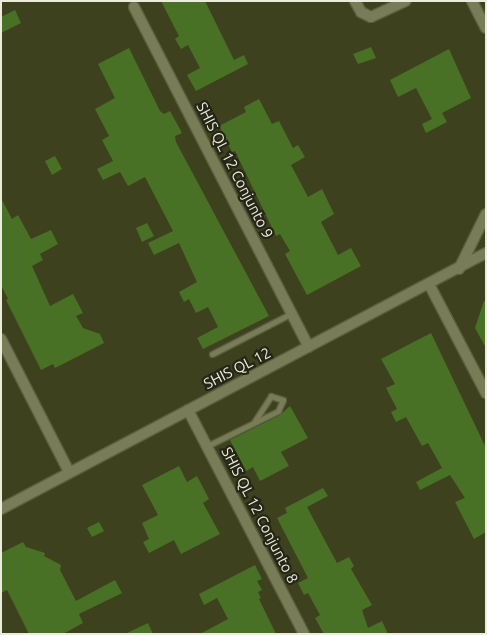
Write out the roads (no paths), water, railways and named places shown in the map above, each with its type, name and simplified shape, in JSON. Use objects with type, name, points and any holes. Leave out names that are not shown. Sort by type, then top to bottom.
[{"type":"street","points":[[355,1],[361,12],[371,17],[405,1]]},
{"type":"street","points":[[472,1],[486,28]]},
{"type":"street","name":"SHIS QL 12 Conjunto 9","points":[[134,7],[309,347]]},
{"type":"street","points":[[459,269],[486,214]]},
{"type":"street","name":"SHIS QL 12","points":[[1,509],[309,347],[430,286],[486,253]]},
{"type":"street","points":[[430,286],[486,393]]},
{"type":"street","points":[[1,339],[69,472]]},
{"type":"street","name":"SHIS QL 12 Conjunto 8","points":[[188,410],[304,634]]},
{"type":"lane","points":[[212,354],[292,314]]},
{"type":"lane","points":[[207,446],[278,411],[282,400],[271,396],[254,422]]}]
